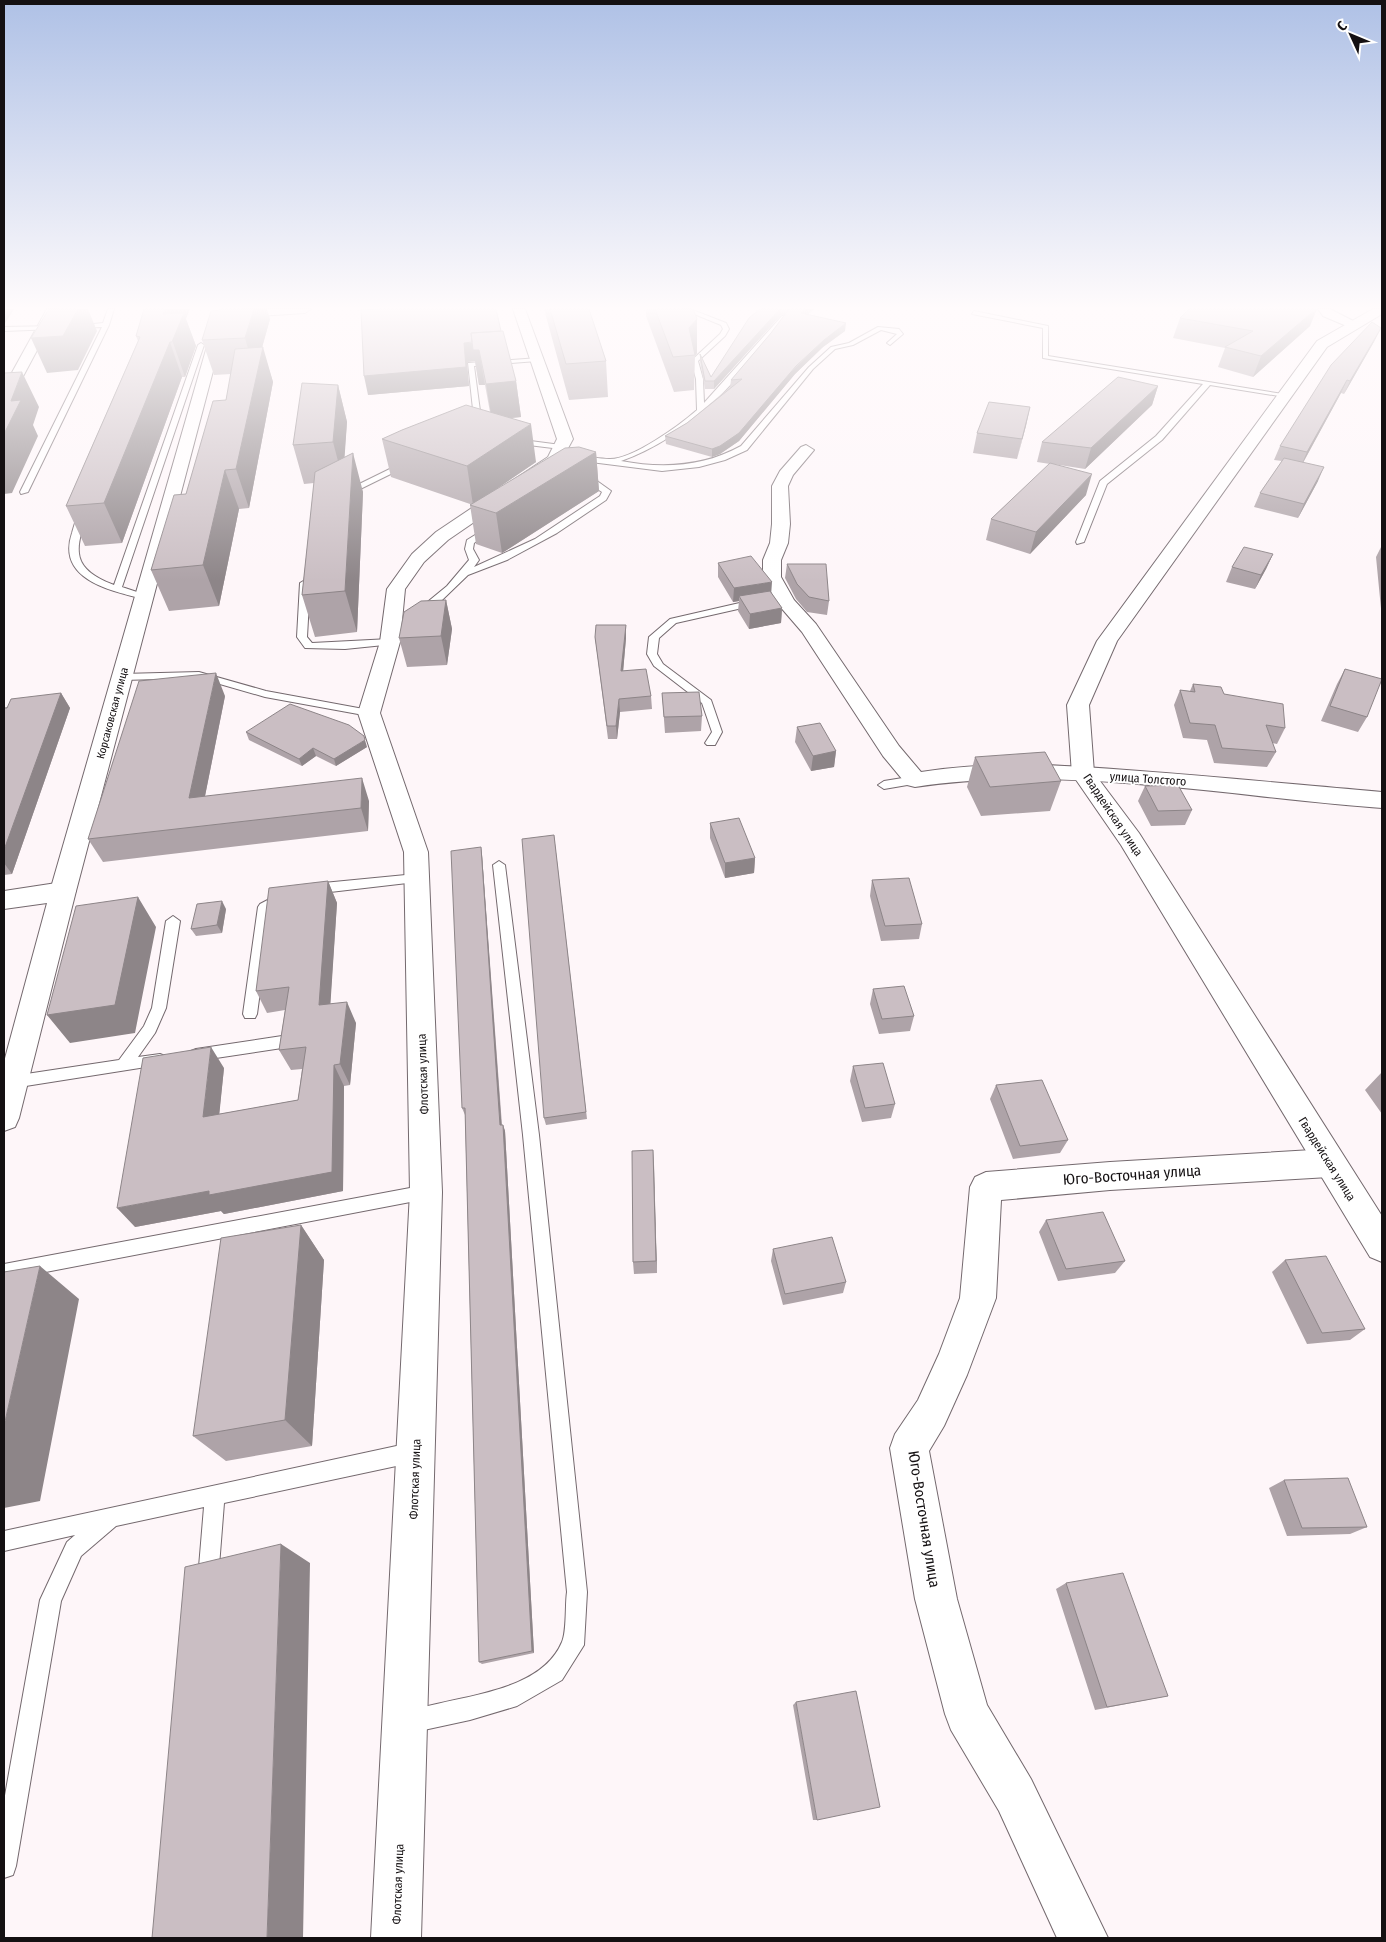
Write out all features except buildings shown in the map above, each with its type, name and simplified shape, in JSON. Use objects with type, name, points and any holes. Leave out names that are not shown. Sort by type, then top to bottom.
[{"type":"street","name":"Корсаковская улица","points":[[4,1118],[63,891],[199,400]]},
{"type":"street","points":[[369,713],[400,628],[396,589],[418,558],[442,536],[563,454],[565,439],[551,400]]},
{"type":"street","name":"Гвардейская улица","points":[[1282,400],[1107,641],[1078,705],[1084,774],[1130,839],[1382,1246]]},
{"type":"street","points":[[806,450],[786,474],[780,486],[779,543],[772,560],[772,577],[786,604],[825,651],[891,751],[909,772]]},
{"type":"street","name":"Флотская улица","points":[[369,713],[416,852],[426,1192],[396,1938]]},
{"type":"street","name":"улица Толстого","points":[[909,772],[1084,774],[1382,800]]},
{"type":"street","points":[[4,900],[63,891]]},
{"type":"street","name":"Юго-Восточная улица","points":[[1083,1938],[1015,1796],[967,1714],[936,1599],[909,1448],[931,1413],[954,1362],[978,1298],[986,1187],[1110,1176],[1329,1163]]},
{"type":"lane","points":[[24,492],[69,400]]},
{"type":"lane","points":[[117,588],[182,400]]},
{"type":"lane","points":[[475,400],[479,428],[484,432],[476,436]]},
{"type":"lane","points":[[700,400],[702,412]]},
{"type":"lane","points":[[612,462],[628,458],[647,448],[702,412],[714,400]]},
{"type":"lane","points":[[510,440],[563,454],[652,468],[697,465],[732,455],[744,448],[785,400]]},
{"type":"lane","points":[[1080,542],[1102,483],[1159,438],[1193,400]]},
{"type":"lane","points":[[333,498],[415,460]]},
{"type":"lane","points":[[466,573],[522,552],[551,535],[603,498],[607,491],[594,483],[580,480],[573,481]]},
{"type":"lane","points":[[90,500],[76,533],[73,550],[77,564],[87,575],[117,588],[144,596]]},
{"type":"lane","points":[[306,572],[302,637],[309,646],[345,646],[400,628],[447,592],[466,573],[474,560],[468,549],[470,542],[502,522]]},
{"type":"lane","points":[[711,743],[717,732],[707,702],[679,679],[659,666],[652,654],[654,637],[673,621],[755,602],[770,601],[782,605],[796,614]]},
{"type":"lane","points":[[122,677],[199,675],[265,694],[369,713]]},
{"type":"lane","points":[[884,785],[909,772]]},
{"type":"lane","points":[[405,1723],[470,1709],[517,1695],[554,1672],[573,1645],[577,1592],[546,1277],[500,865]]},
{"type":"lane","points":[[250,1014],[265,907],[279,898],[297,892],[416,878]]},
{"type":"lane","points":[[124,1065],[150,1029],[159,1008],[173,921]]},
{"type":"lane","points":[[13,1082],[282,1042]]},
{"type":"lane","points":[[4,1272],[426,1192]]},
{"type":"lane","points":[[4,1541],[416,1452]]},
{"type":"lane","points":[[205,1604],[215,1495]]},
{"type":"lane","points":[[4,1866],[51,1600],[74,1550],[111,1517]]}]
